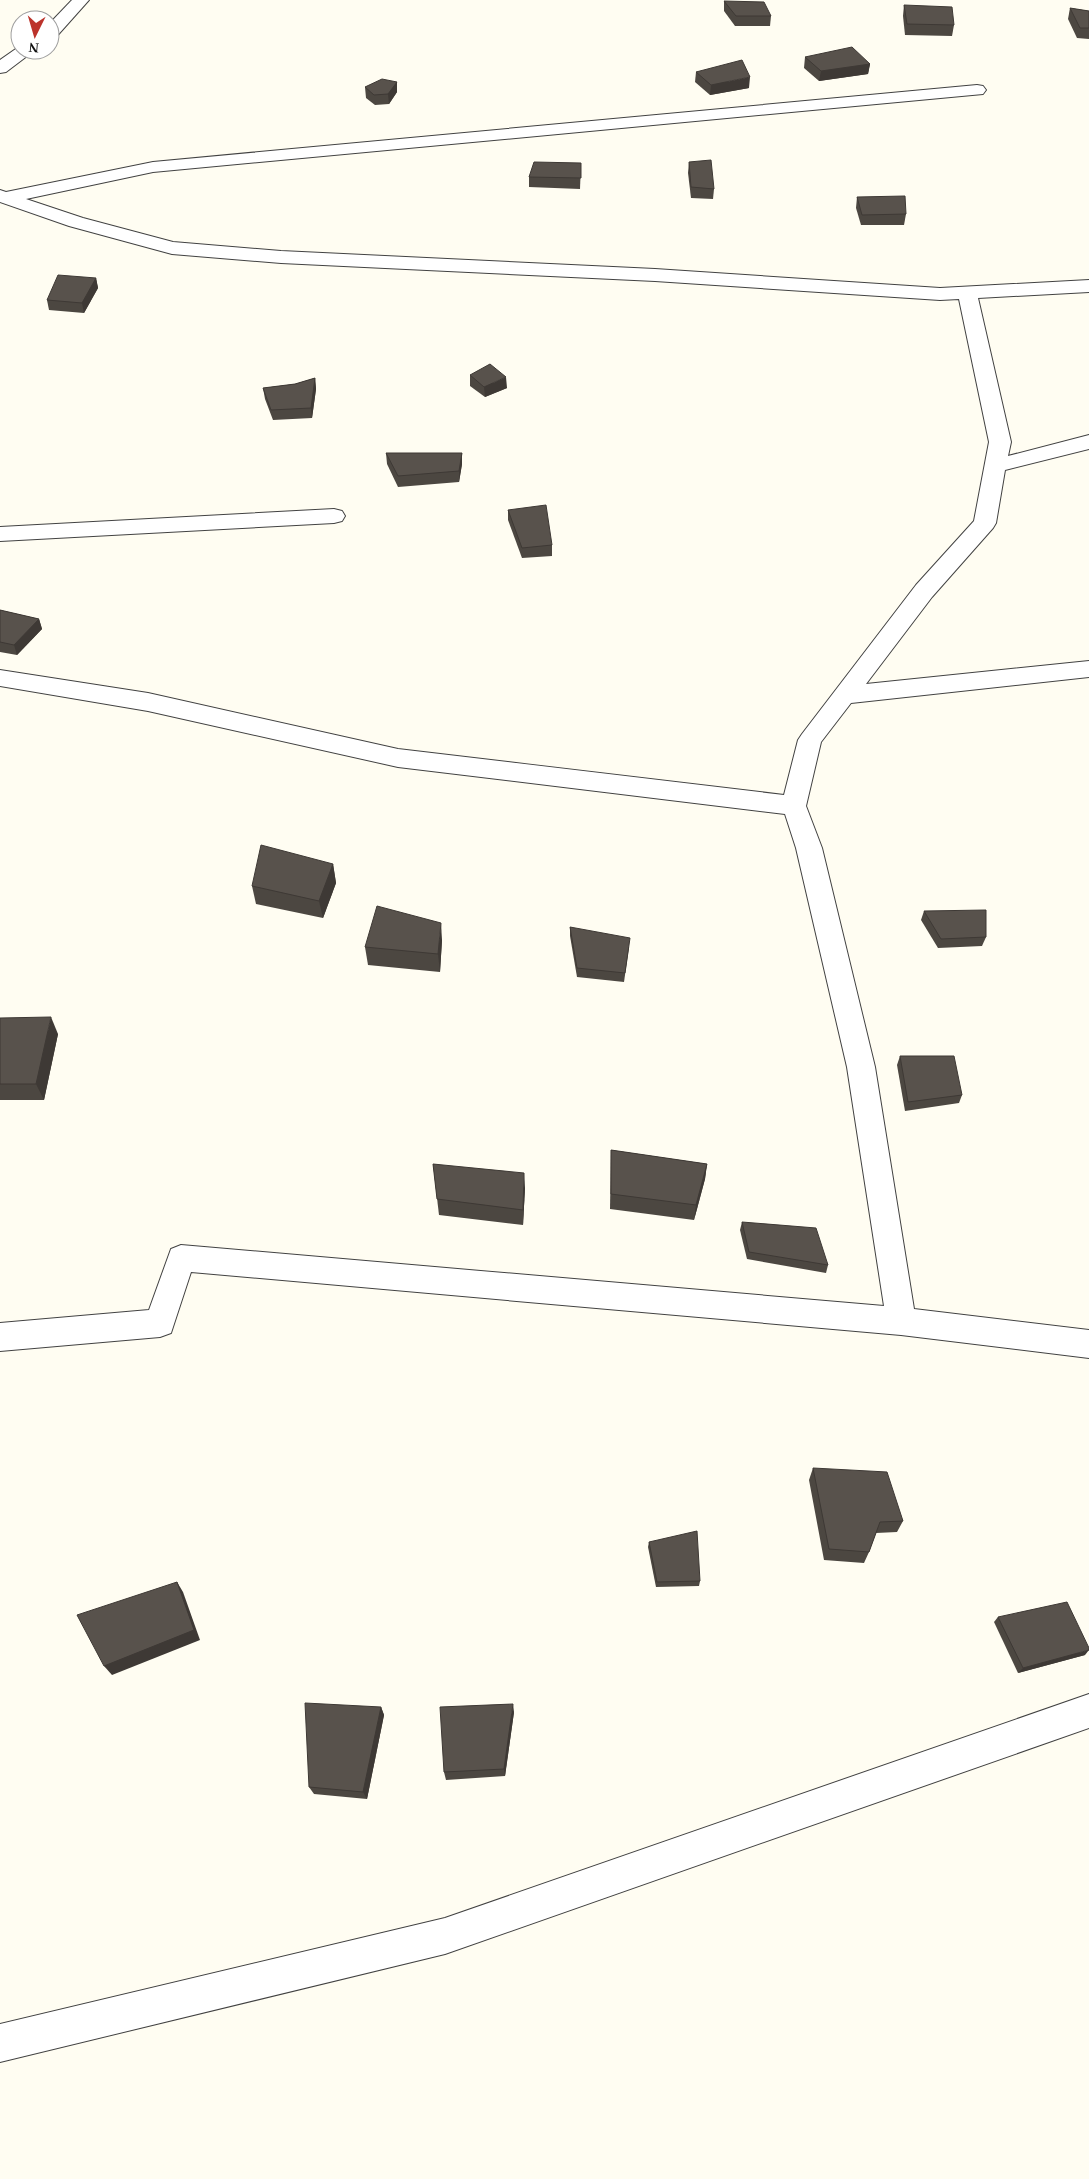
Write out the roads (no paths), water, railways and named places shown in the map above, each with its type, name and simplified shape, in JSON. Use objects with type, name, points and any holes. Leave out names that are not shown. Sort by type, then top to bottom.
[{"type":"street","points":[[60,24],[81,0]]},
{"type":"street","points":[[0,68],[12,60]]},
{"type":"street","points":[[4,197],[153,167],[977,90]]},
{"type":"street","points":[[4,197],[76,222],[172,248],[281,257],[655,275],[940,294],[1089,286]]},
{"type":"street","points":[[901,1322],[861,1067],[809,848],[794,806],[810,740],[924,591],[985,523],[1000,442],[966,293]]},
{"type":"street","points":[[995,466],[1089,442]]},
{"type":"street","points":[[0,534],[334,516]]},
{"type":"street","points":[[844,695],[1089,669]]},
{"type":"street","points":[[0,678],[148,702],[398,758],[794,806]]},
{"type":"street","points":[[0,1337],[160,1323],[181,1258],[901,1322],[1089,1344]]},
{"type":"street","points":[[0,2043],[445,1936],[1089,1711]]}]
